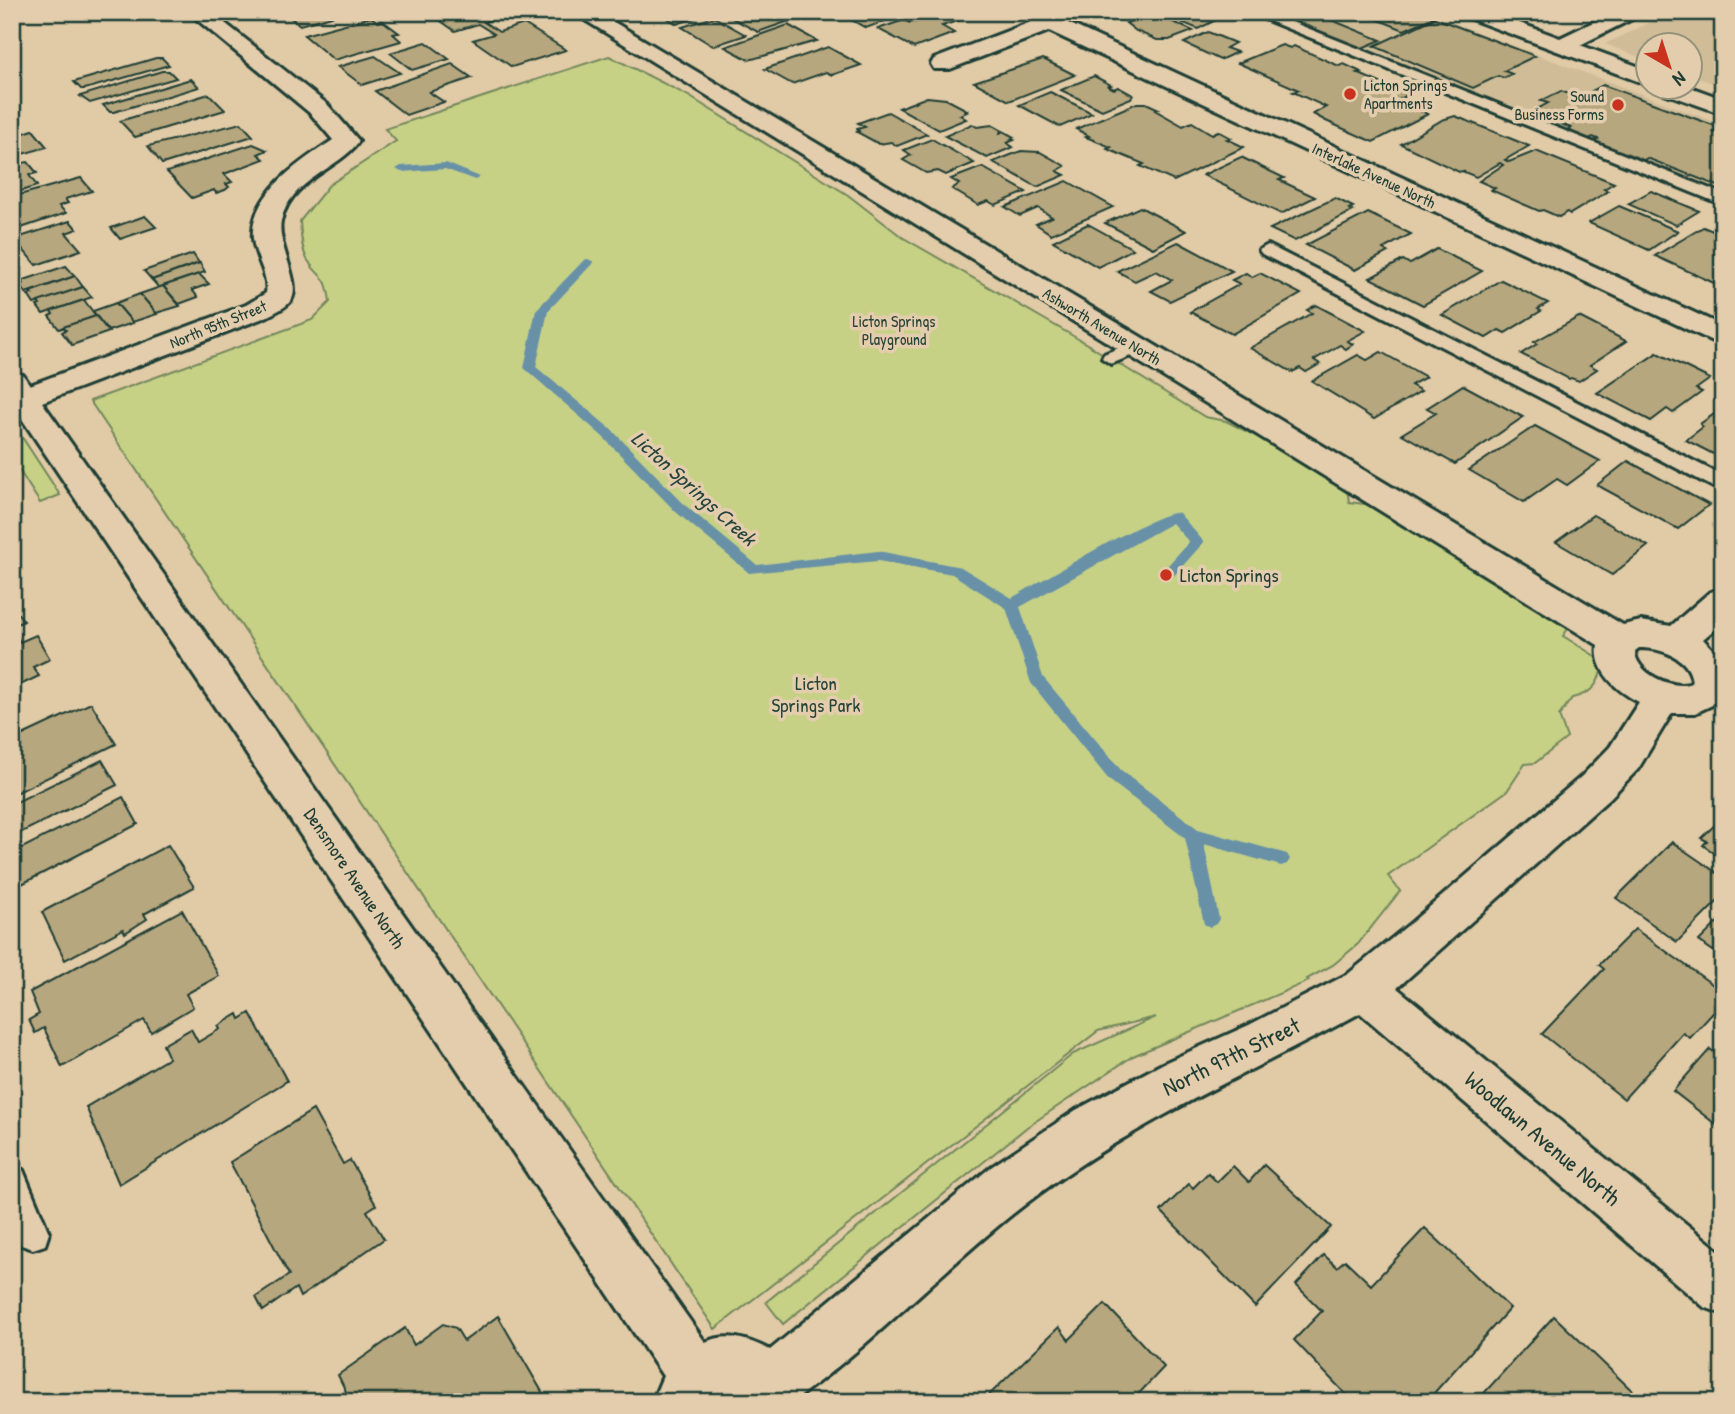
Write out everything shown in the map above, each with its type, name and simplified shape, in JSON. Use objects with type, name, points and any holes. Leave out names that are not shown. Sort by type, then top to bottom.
[{"type":"street","name":"North 95th Street","points":[[16,393],[256,312],[279,298],[281,279],[265,241],[269,214],[296,179],[347,141],[319,109],[198,12]]},
{"type":"street","name":"Ashworth Avenue North","points":[[582,12],[1621,641]]},
{"type":"street","points":[[942,64],[1037,17],[1077,12]]},
{"type":"street","points":[[1470,12],[1634,73]]},
{"type":"street","points":[[1560,46],[1631,12]]},
{"type":"street","name":"Interlake Avenue North","points":[[1037,17],[1723,337]]},
{"type":"street","name":"Densmore Avenue North","points":[[16,393],[688,1390]]},
{"type":"street","points":[[1677,642],[1723,601]]},
{"type":"street","points":[[1641,634],[1656,635],[1677,642],[1701,657],[1709,666],[1717,693],[1691,700],[1661,695],[1635,680],[1616,662],[1615,653],[1621,641],[1641,634]]},
{"type":"street","name":"North 97th Street","points":[[772,1393],[789,1370],[1009,1185],[1093,1127],[1181,1079],[1266,1040],[1364,988],[1428,936],[1596,787],[1623,758],[1649,721],[1661,695]]},
{"type":"street","name":"Woodlawn Avenue North","points":[[1364,988],[1723,1287]]},
{"type":"street","points":[[688,1390],[720,1364],[735,1362],[750,1367],[762,1376],[772,1393]]},
{"type":"lane","points":[[1254,12],[1723,200]]},
{"type":"lane","points":[[1268,250],[1723,485]]},
{"type":"lane","points":[[1111,358],[1136,347]]},
{"type":"lane","points":[[12,1181],[33,1233]]},
{"type":"shaded area","points":[[1265,12],[1424,12],[1634,91],[1634,102],[1662,102],[1723,125],[1723,203]]},
{"type":"shaded area","points":[[1671,12],[1723,12],[1723,87],[1704,80],[1704,32],[1634,32],[1634,55],[1605,44]]},
{"type":"green space","name":"Licton Springs Park","points":[[609,56],[687,95],[848,195],[902,237],[1087,344],[1205,417],[1226,421],[1346,482],[1349,502],[1389,507],[1574,620],[1563,636],[1603,661],[1595,686],[1572,698],[1559,716],[1567,738],[1535,763],[1525,764],[1507,791],[1388,876],[1400,891],[1358,944],[1333,965],[1307,979],[1309,981],[1133,1056],[1027,1127],[783,1324],[766,1302],[1073,1054],[1156,1017],[1098,1031],[715,1329],[90,401],[312,320],[330,302],[324,280],[305,255],[300,221],[329,185],[396,141],[385,129]]},
{"type":"green space","points":[[16,431],[60,495],[40,503],[12,459],[12,432]]},
{"type":"building","points":[[283,12],[346,12],[300,25]]},
{"type":"building","points":[[428,12],[506,12],[509,14],[484,22],[499,32],[524,24],[566,50],[512,67],[473,40],[494,34],[478,24],[455,31]]},
{"type":"building","points":[[657,12],[708,12],[710,13],[677,24]]},
{"type":"building","points":[[837,12],[890,12],[899,16],[866,28]]},
{"type":"building","points":[[941,12],[950,12],[963,19],[942,26],[954,33],[914,48],[878,29],[904,20],[910,23]]},
{"type":"building","points":[[1158,12],[1211,12],[1224,16],[1198,29]]},
{"type":"building","points":[[1260,12],[1316,12],[1314,13],[1381,40],[1355,51]]},
{"type":"building","points":[[1359,12],[1422,12],[1434,17],[1404,30]]},
{"type":"building","points":[[1530,12],[1563,12],[1548,19]]},
{"type":"building","points":[[777,13],[792,20],[758,32],[724,14]]},
{"type":"building","points":[[1153,13],[1193,31],[1169,40],[1157,40],[1136,31],[1126,23]]},
{"type":"building","points":[[371,17],[378,22],[383,21],[399,33],[393,34],[401,41],[334,60],[304,35]]},
{"type":"building","points":[[714,17],[746,35],[713,46],[682,27]]},
{"type":"building","points":[[1435,18],[1535,56],[1504,71],[1512,74],[1504,78],[1498,76],[1473,88],[1374,46]]},
{"type":"building","points":[[788,25],[817,41],[749,60],[725,47]]},
{"type":"building","points":[[1208,32],[1235,43],[1226,48],[1237,52],[1220,60],[1184,43]]},
{"type":"building","points":[[426,42],[449,59],[412,70],[390,53]]},
{"type":"building","name":"Licton Springs Apartments","points":[[1282,45],[1290,48],[1294,46],[1339,66],[1344,64],[1361,72],[1357,73],[1408,95],[1400,99],[1428,114],[1373,142],[1326,121],[1313,114],[1326,107],[1293,92],[1299,90],[1238,63]]},
{"type":"building","points":[[828,47],[861,65],[832,75],[826,72],[792,84],[765,69]]},
{"type":"building","points":[[375,56],[400,73],[362,85],[338,67]]},
{"type":"building","points":[[162,58],[169,65],[85,89],[81,89],[74,82]]},
{"type":"building","points":[[1043,59],[1075,75],[1009,101],[974,82]]},
{"type":"building","points":[[452,64],[472,78],[429,92],[444,102],[406,115],[375,91]]},
{"type":"building","points":[[169,71],[176,78],[90,103],[80,96]]},
{"type":"building","points":[[1094,76],[1114,89],[1118,87],[1133,95],[1102,110],[1061,90]]},
{"type":"building","points":[[191,79],[199,87],[114,112],[110,112],[103,105]]},
{"type":"building","points":[[1603,85],[1634,96],[1634,102],[1650,102],[1721,128],[1714,132],[1723,135],[1723,188],[1647,158],[1637,164],[1588,144],[1598,139],[1593,137],[1587,140],[1569,133],[1565,131],[1571,128],[1532,112],[1548,103],[1541,101],[1561,91],[1579,98]]},
{"type":"building","points":[[1050,92],[1092,113],[1060,127],[1019,105]]},
{"type":"building","points":[[209,94],[225,110],[135,137],[120,121]]},
{"type":"building","points":[[927,97],[946,99],[967,110],[960,115],[966,119],[939,130],[899,108]]},
{"type":"building","points":[[1137,103],[1146,103],[1159,109],[1155,110],[1183,126],[1192,122],[1212,134],[1218,131],[1244,147],[1174,181],[1140,166],[1144,164],[1107,149],[1111,147],[1086,137],[1089,136],[1076,129]]},
{"type":"building","points":[[888,112],[927,134],[897,146],[891,142],[879,144],[857,132],[857,129],[865,127],[858,123]]},
{"type":"building","points":[[1455,116],[1529,146],[1505,160],[1509,162],[1536,151],[1614,183],[1604,189],[1608,191],[1570,214],[1567,212],[1559,217],[1491,190],[1495,188],[1479,181],[1503,165],[1500,163],[1476,177],[1459,172],[1401,144],[1442,120]]},
{"type":"building","points":[[241,123],[253,136],[162,164],[148,146]]},
{"type":"building","points":[[972,124],[977,127],[992,125],[1001,130],[1000,133],[1003,131],[1014,137],[1011,139],[1014,140],[1007,143],[1013,147],[987,158],[945,136]]},
{"type":"building","points":[[33,130],[47,147],[12,157],[12,137]]},
{"type":"building","points":[[932,139],[974,163],[946,175],[938,171],[926,173],[903,160],[911,155],[904,150]]},
{"type":"building","points":[[253,144],[267,150],[258,154],[264,159],[224,174],[232,182],[226,184],[229,187],[225,190],[216,193],[214,190],[192,198],[167,172]]},
{"type":"building","points":[[1021,151],[1040,152],[1065,166],[1057,171],[1065,175],[1037,187],[993,162]]},
{"type":"building","points":[[1241,157],[1284,178],[1279,180],[1315,197],[1281,214],[1203,175]]},
{"type":"building","points":[[28,162],[37,173],[29,175],[37,186],[12,194],[12,165]]},
{"type":"building","points":[[982,167],[1026,192],[995,205],[988,201],[978,205],[952,189],[959,184],[951,179]]},
{"type":"building","points":[[81,178],[92,191],[65,199],[68,203],[59,206],[66,213],[12,231],[12,197]]},
{"type":"building","points":[[1067,181],[1113,207],[1051,234],[1036,224],[1052,217],[1038,208],[1020,216],[1005,207]]},
{"type":"building","points":[[1651,191],[1699,211],[1676,225],[1628,204]]},
{"type":"building","points":[[1335,198],[1353,207],[1349,209],[1353,211],[1295,241],[1270,229]]},
{"type":"building","points":[[1619,206],[1678,231],[1649,250],[1589,223]]},
{"type":"building","points":[[1140,207],[1186,231],[1153,248],[1105,223]]},
{"type":"building","points":[[1368,213],[1411,234],[1383,249],[1388,252],[1355,270],[1306,245]]},
{"type":"building","points":[[145,216],[156,227],[120,239],[111,228]]},
{"type":"building","points":[[70,221],[77,229],[66,233],[81,250],[36,265],[14,239]]},
{"type":"building","points":[[1088,224],[1133,249],[1098,267],[1053,241]]},
{"type":"building","points":[[1703,227],[1723,235],[1723,283],[1714,283],[1655,256]]},
{"type":"building","points":[[1178,242],[1232,271],[1170,301],[1151,291],[1172,280],[1156,271],[1135,281],[1117,271]]},
{"type":"building","points":[[1437,249],[1482,271],[1423,305],[1370,278],[1403,260],[1410,264]]},
{"type":"building","points":[[193,254],[199,263],[152,280],[144,271]]},
{"type":"building","points":[[200,263],[205,272],[159,288],[152,280]]},
{"type":"building","points":[[66,266],[75,276],[26,293],[20,285],[23,284],[21,281]]},
{"type":"building","points":[[1246,273],[1252,277],[1260,273],[1301,294],[1232,334],[1190,312],[1240,284],[1232,280]]},
{"type":"building","points":[[199,274],[209,284],[192,290],[198,297],[179,304],[163,286]]},
{"type":"building","points":[[75,276],[83,287],[34,304],[28,295],[32,294],[30,292]]},
{"type":"building","points":[[1501,280],[1548,303],[1538,309],[1541,311],[1505,333],[1499,330],[1486,338],[1442,315]]},
{"type":"building","points":[[163,286],[180,306],[156,313],[140,294]]},
{"type":"building","points":[[83,287],[92,297],[43,314],[37,306],[40,305],[38,302]]},
{"type":"building","points":[[140,294],[157,314],[132,322],[116,303]]},
{"type":"building","points":[[84,300],[96,316],[59,329],[49,316],[53,314],[51,311]]},
{"type":"building","points":[[116,303],[133,323],[108,331],[93,311]]},
{"type":"building","points":[[1316,305],[1365,331],[1347,341],[1353,344],[1346,349],[1340,345],[1314,360],[1320,364],[1306,372],[1300,368],[1292,372],[1250,348],[1312,313],[1307,310]]},
{"type":"building","points":[[96,316],[109,332],[72,345],[62,332],[66,330],[63,327]]},
{"type":"building","points":[[1579,317],[1626,341],[1590,365],[1597,369],[1579,381],[1569,379],[1521,354],[1537,344],[1534,342]]},
{"type":"building","points":[[1381,352],[1426,377],[1411,385],[1421,391],[1374,419],[1312,381],[1358,355],[1367,360]]},
{"type":"building","points":[[1657,353],[1710,379],[1696,389],[1702,392],[1673,413],[1667,409],[1651,421],[1597,393]]},
{"type":"building","points":[[1463,385],[1523,417],[1455,464],[1402,434],[1436,413],[1427,408]]},
{"type":"building","points":[[1723,408],[1723,459],[1686,440],[1703,427],[1700,424]]},
{"type":"building","points":[[1535,426],[1600,461],[1567,485],[1557,479],[1524,502],[1469,470]]},
{"type":"building","points":[[1628,461],[1709,505],[1678,529],[1597,485]]},
{"type":"building","points":[[1593,515],[1648,546],[1612,575],[1556,542]]},
{"type":"building","points":[[12,606],[24,621],[12,626]]},
{"type":"building","points":[[15,633],[20,642],[36,635],[50,659],[33,667],[39,676],[12,689],[12,634]]},
{"type":"building","points":[[91,703],[116,744],[12,795],[12,740]]},
{"type":"building","points":[[102,760],[117,785],[12,837],[12,804]]},
{"type":"building","points":[[123,797],[138,824],[12,889],[12,853]]},
{"type":"building","points":[[1718,822],[1723,825],[1723,859],[1703,845],[1707,841],[1701,838]]},
{"type":"building","points":[[1672,842],[1723,877],[1723,896],[1677,942],[1616,898]]},
{"type":"building","points":[[168,845],[194,887],[144,914],[147,919],[125,933],[123,929],[65,960],[42,912]]},
{"type":"building","points":[[182,910],[219,976],[186,994],[193,1007],[151,1032],[144,1020],[62,1067],[44,1028],[35,1033],[29,1020],[39,1014],[30,992]]},
{"type":"building","points":[[1723,917],[1723,958],[1699,941]]},
{"type":"building","points":[[1635,929],[1723,992],[1723,1002],[1690,1038],[1683,1033],[1624,1099],[1542,1034],[1604,969],[1599,965]]},
{"type":"building","points":[[250,1013],[287,1081],[119,1184],[86,1107],[169,1058],[163,1045],[191,1029],[198,1042],[238,1014],[240,1019]]},
{"type":"building","points":[[1723,1042],[1723,1130],[1673,1091],[1710,1049],[1714,1052]]},
{"type":"building","points":[[313,1110],[343,1164],[350,1160],[376,1205],[367,1211],[384,1239],[300,1297],[296,1288],[263,1311],[256,1297],[289,1275],[230,1162]]},
{"type":"building","points":[[1264,1165],[1331,1227],[1255,1307],[1161,1211],[1189,1184],[1193,1188],[1208,1173],[1217,1182],[1233,1166],[1249,1182]]},
{"type":"building","points":[[1425,1228],[1510,1308],[1426,1402],[1353,1402],[1294,1340],[1322,1311],[1296,1285],[1324,1255],[1337,1267],[1345,1260],[1371,1285]]},
{"type":"building","points":[[1105,1304],[1164,1367],[1131,1402],[982,1402],[1059,1327],[1069,1340]]},
{"type":"building","points":[[498,1316],[548,1402],[351,1402],[338,1375],[405,1328],[414,1345],[443,1324],[456,1328],[464,1341]]},
{"type":"building","points":[[1554,1316],[1642,1400],[1476,1402]]},
{"type":"waterway","name":"Licton Springs Creek","points":[[401,169],[446,166],[475,177]]},
{"type":"waterway","name":"Licton Springs Creek","points":[[588,262],[542,310],[530,368],[607,433],[681,509],[754,570],[878,556],[956,570],[1012,605]]},
{"type":"waterway","name":"Licton Springs Creek","points":[[1012,605],[1174,516],[1197,542],[1166,575]]},
{"type":"waterway","name":"Licton Springs Creek","points":[[1012,605],[1036,679],[1115,775],[1193,834]]},
{"type":"waterway","name":"Licton Springs Creek","points":[[1193,834],[1281,859]]},
{"type":"waterway","name":"Licton Springs Creek","points":[[1193,834],[1210,919]]},
{"type":"place","name":"Licton Springs Apartments","points":[[1350,94]]},
{"type":"place","name":"Sound Business Forms","points":[[1618,105]]},
{"type":"place","name":"Licton Springs","points":[[1166,575]]},
{"type":"park label","name":"Licton Springs Playground","points":[[894,330]]}]
